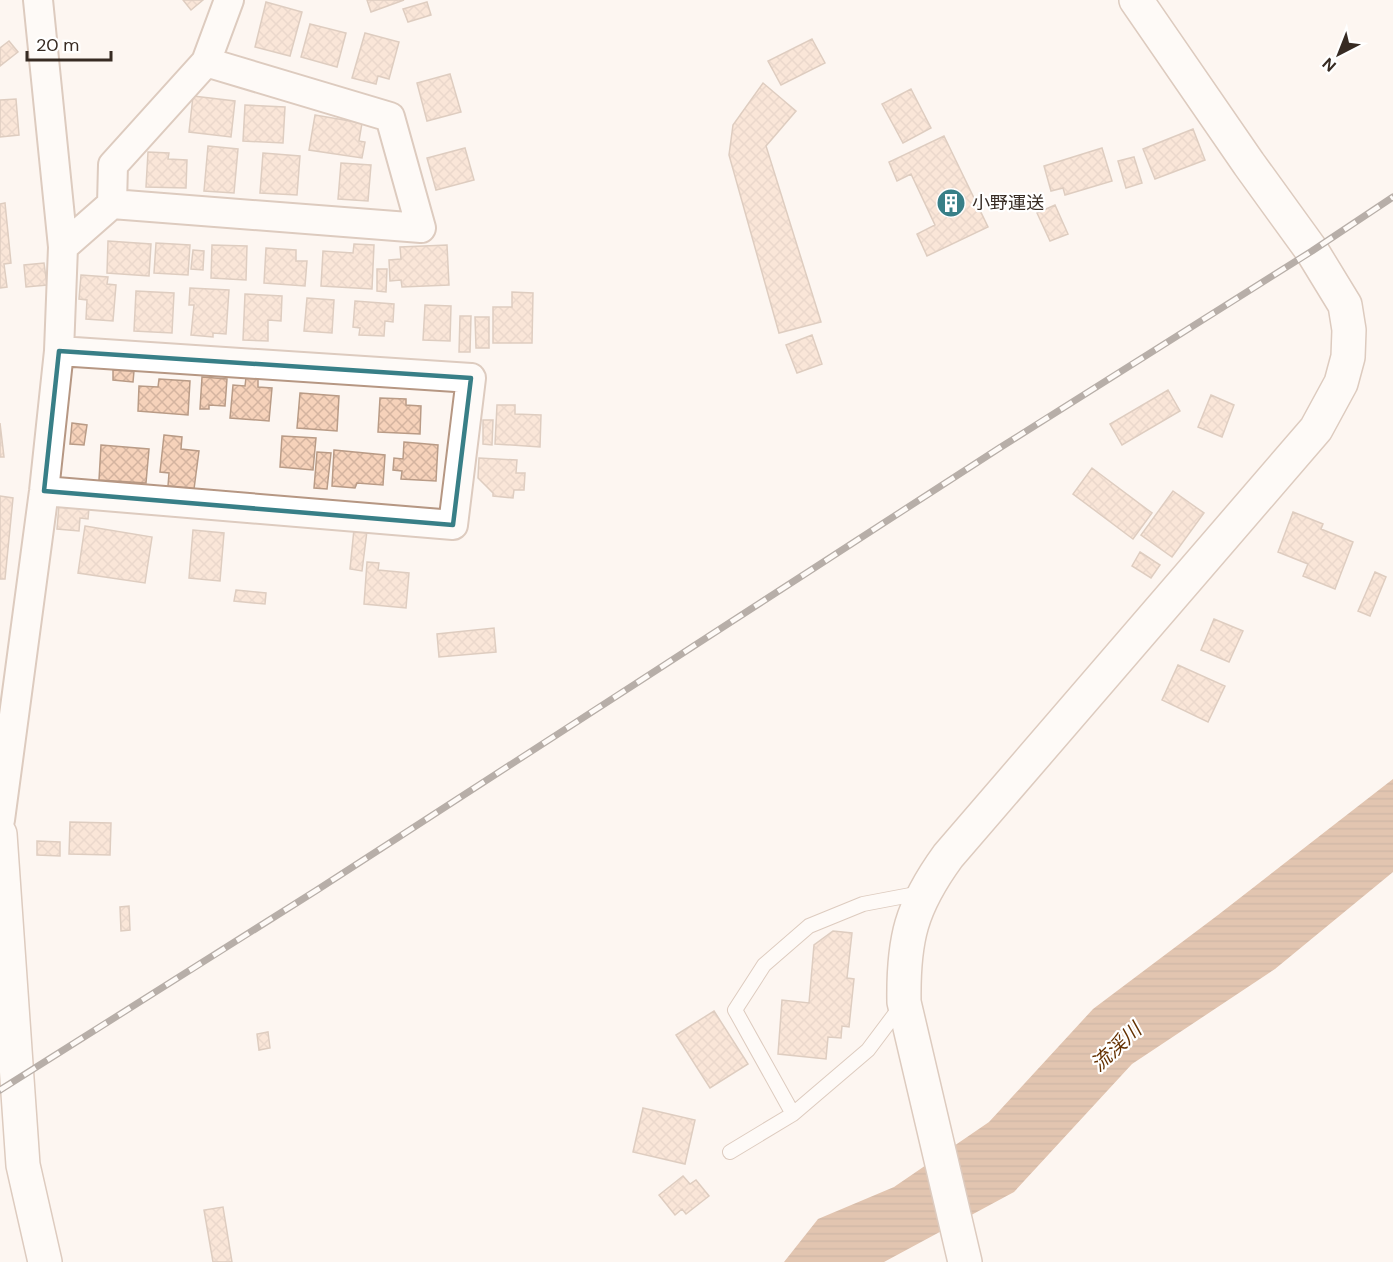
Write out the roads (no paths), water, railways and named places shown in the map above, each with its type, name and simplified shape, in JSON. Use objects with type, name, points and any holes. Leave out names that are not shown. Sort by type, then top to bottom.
[{"type":"street","points":[[0,820],[44,490],[59,351],[63,247],[38,0]]},
{"type":"street","points":[[112,204],[113,165],[206,62],[230,0]]},
{"type":"street","points":[[965,1262],[904,1002],[904,964],[908,939],[923,893],[948,856],[1316,429],[1341,383],[1348,357],[1349,330],[1345,305],[1333,283],[1136,0]]},
{"type":"street","points":[[63,247],[112,204],[421,228],[390,117],[206,62]]},
{"type":"street","points":[[44,490],[453,525],[471,378],[59,351]]},
{"type":"street","points":[[0,834],[23,1165],[45,1262]]},
{"type":"lane","points":[[793,1114],[735,1010],[764,965],[809,926],[863,904],[923,893]]},
{"type":"lane","points":[[730,1152],[793,1114],[868,1050],[904,1002]]},
{"type":"water","name":"流渓川","points":[[1393,779],[1393,872],[1275,969],[1132,1064],[1014,1192],[884,1262],[784,1262],[818,1219],[894,1187],[989,1122],[1093,1009]]},
{"type":"railway","points":[[0,1090],[317,890],[1001,447],[1312,251],[1393,197]]},
{"type":"place","name":"小野運送","points":[[951,203]]}]
